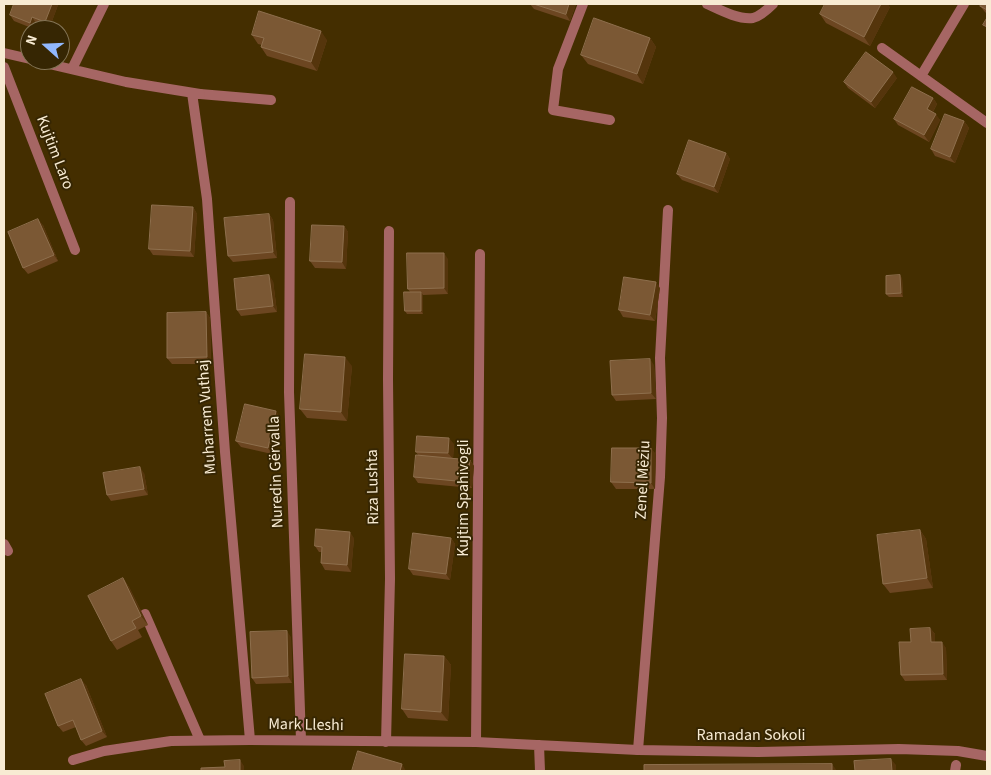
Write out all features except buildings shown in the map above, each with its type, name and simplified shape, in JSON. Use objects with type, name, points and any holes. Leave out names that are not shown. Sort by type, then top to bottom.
[{"type":"street","points":[[104,4],[72,70],[126,82],[196,93],[271,100]]},
{"type":"street","points":[[583,4],[558,69],[553,110],[610,120]]},
{"type":"street","points":[[707,4],[743,17],[754,18],[765,12],[773,4]]},
{"type":"street","points":[[921,76],[964,4]]},
{"type":"street","points":[[882,48],[987,123]]},
{"type":"street","points":[[4,53],[20,57]]},
{"type":"street","name":"Kujtim Laro","points":[[4,67],[75,250]]},
{"type":"street","name":"Muharrem Vuthaj","points":[[196,93],[207,199],[226,462],[250,740]]},
{"type":"street","name":"Nuredin Gërvalla","points":[[290,202],[289,392],[301,740]]},
{"type":"street","name":"Zenel Mëziu","points":[[638,750],[660,477],[662,418],[660,358],[668,210]]},
{"type":"street","name":"Riza Lushta","points":[[386,742],[390,579],[389,231]]},
{"type":"street","name":"Kujtim Spahivogli","points":[[476,742],[480,254]]},
{"type":"street","points":[[145,614],[200,740]]},
{"type":"street","name":"Mark Lleshi","points":[[73,760],[133,746],[171,741],[200,740],[476,742],[539,746]]},
{"type":"street","points":[[539,746],[540,771]]},
{"type":"street","name":"Ramadan Sokoli","points":[[539,746],[758,752],[906,749],[958,751],[987,756]]}]
